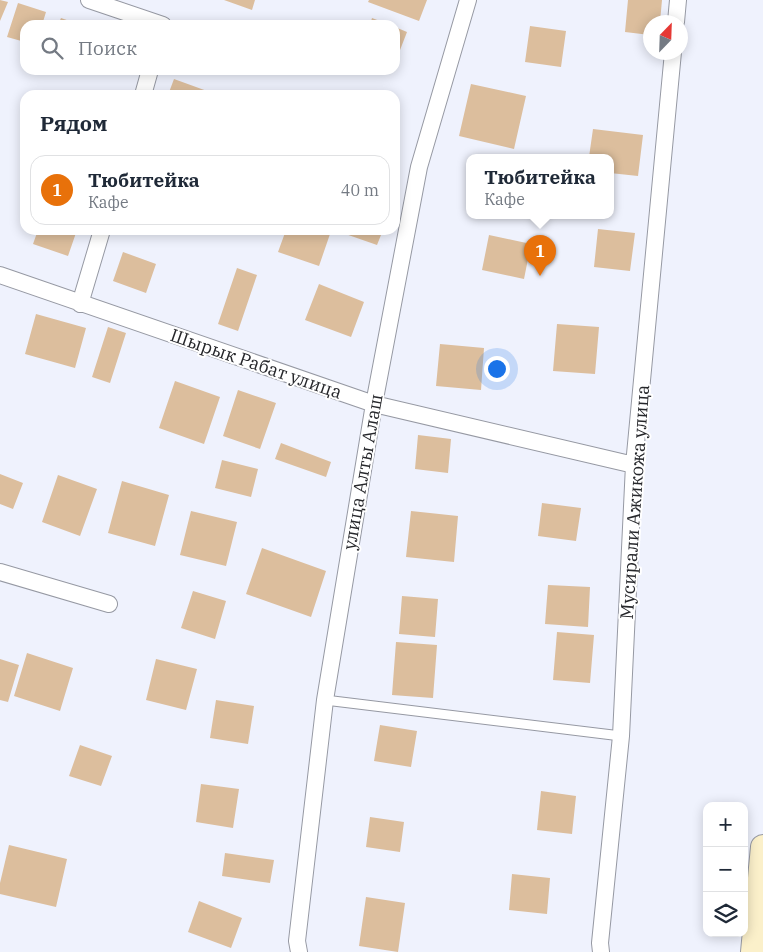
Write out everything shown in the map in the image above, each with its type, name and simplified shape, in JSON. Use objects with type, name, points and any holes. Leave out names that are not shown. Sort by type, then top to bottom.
[{"type":"main road","points":[[753,952],[763,847]]},
{"type":"street","points":[[89,0],[148,20]]},
{"type":"street","name":"улица Алты Алаш","points":[[299,952],[297,941],[325,700],[374,404],[419,167],[468,0]]},
{"type":"street","points":[[677,15],[678,0]]},
{"type":"street","name":"Мусирали Ажикожа улица","points":[[601,952],[600,943],[606,870],[621,736],[634,465],[672,60]]},
{"type":"street","points":[[144,90],[149,75]]},
{"type":"street","points":[[80,304],[101,235]]},
{"type":"street","name":"Шырык Рабат улица","points":[[0,275],[374,404],[634,465]]},
{"type":"street","points":[[0,572],[109,604]]},
{"type":"lane","points":[[325,700],[621,736]]},
{"type":"building","points":[[0,0],[8,2],[0,21]]},
{"type":"building","points":[[224,0],[255,0],[252,10]]},
{"type":"building","points":[[369,0],[427,0],[419,21],[368,2]]},
{"type":"building","points":[[628,0],[662,0],[661,15],[643,15],[643,34],[625,32]]},
{"type":"building","points":[[18,3],[46,12],[44,20],[20,20],[20,41],[7,37]]},
{"type":"building","points":[[530,26],[566,31],[561,67],[525,62]]},
{"type":"building","points":[[400,29],[407,32],[400,50]]},
{"type":"building","points":[[174,79],[204,90],[170,90]]},
{"type":"building","points":[[471,84],[526,96],[514,149],[459,136]]},
{"type":"building","points":[[593,129],[643,135],[638,176],[614,173],[614,154],[589,154]]},
{"type":"building","points":[[598,229],[635,233],[630,271],[594,267]]},
{"type":"building","points":[[36,235],[75,235],[68,256],[33,244]]},
{"type":"building","points":[[284,235],[330,235],[319,266],[278,252]]},
{"type":"building","points":[[348,235],[381,235],[377,245]]},
{"type":"building","points":[[489,235],[531,244],[524,279],[482,270]]},
{"type":"building","points":[[123,252],[156,264],[146,293],[113,281]]},
{"type":"building","points":[[237,268],[257,275],[238,331],[218,324]]},
{"type":"building","points":[[319,284],[364,302],[351,337],[305,320]]},
{"type":"building","points":[[36,314],[86,328],[75,368],[25,354]]},
{"type":"building","points":[[557,324],[599,327],[595,374],[553,371]]},
{"type":"building","points":[[108,327],[126,333],[110,383],[92,377]]},
{"type":"building","points":[[440,344],[484,348],[481,390],[436,386]]},
{"type":"building","points":[[175,381],[220,397],[204,444],[159,428]]},
{"type":"building","points":[[238,390],[276,403],[260,449],[223,436]]},
{"type":"building","points":[[418,435],[451,439],[448,473],[415,469]]},
{"type":"building","points":[[281,443],[331,462],[326,477],[275,459]]},
{"type":"building","points":[[222,460],[258,469],[251,497],[215,488]]},
{"type":"building","points":[[0,474],[23,483],[13,509],[0,504]]},
{"type":"building","points":[[58,475],[97,489],[80,536],[42,522]]},
{"type":"building","points":[[122,481],[169,495],[155,546],[108,533]]},
{"type":"building","points":[[542,503],[581,508],[576,541],[538,536]]},
{"type":"building","points":[[191,511],[237,522],[226,566],[180,555]]},
{"type":"building","points":[[411,511],[458,516],[454,562],[406,557]]},
{"type":"building","points":[[262,548],[326,571],[311,617],[246,594]]},
{"type":"building","points":[[548,585],[590,587],[588,627],[545,624]]},
{"type":"building","points":[[193,591],[226,601],[215,639],[181,628]]},
{"type":"building","points":[[402,596],[438,599],[435,637],[399,634]]},
{"type":"building","points":[[557,632],[594,635],[590,683],[553,680]]},
{"type":"building","points":[[396,642],[437,645],[433,698],[392,695]]},
{"type":"building","points":[[27,653],[73,668],[60,711],[14,696]]},
{"type":"building","points":[[0,659],[19,665],[8,702],[0,700]]},
{"type":"building","points":[[156,659],[197,669],[186,710],[146,700]]},
{"type":"building","points":[[216,700],[254,706],[248,744],[210,738]]},
{"type":"building","points":[[380,725],[417,731],[411,767],[374,761]]},
{"type":"building","points":[[80,745],[112,756],[101,786],[69,776]]},
{"type":"building","points":[[201,784],[239,789],[233,828],[196,822]]},
{"type":"building","points":[[541,791],[576,796],[572,834],[537,830]]},
{"type":"building","points":[[370,817],[404,822],[400,852],[366,847]]},
{"type":"building","points":[[9,845],[67,859],[56,907],[0,894],[0,883]]},
{"type":"building","points":[[225,853],[274,860],[270,883],[222,876]]},
{"type":"building","points":[[512,874],[550,878],[547,914],[509,910]]},
{"type":"building","points":[[366,897],[405,903],[398,952],[359,946]]},
{"type":"building","points":[[199,901],[242,918],[231,948],[188,932]]},
{"type":"place","name":"Тюбитейка","points":[[540,276]]}]
